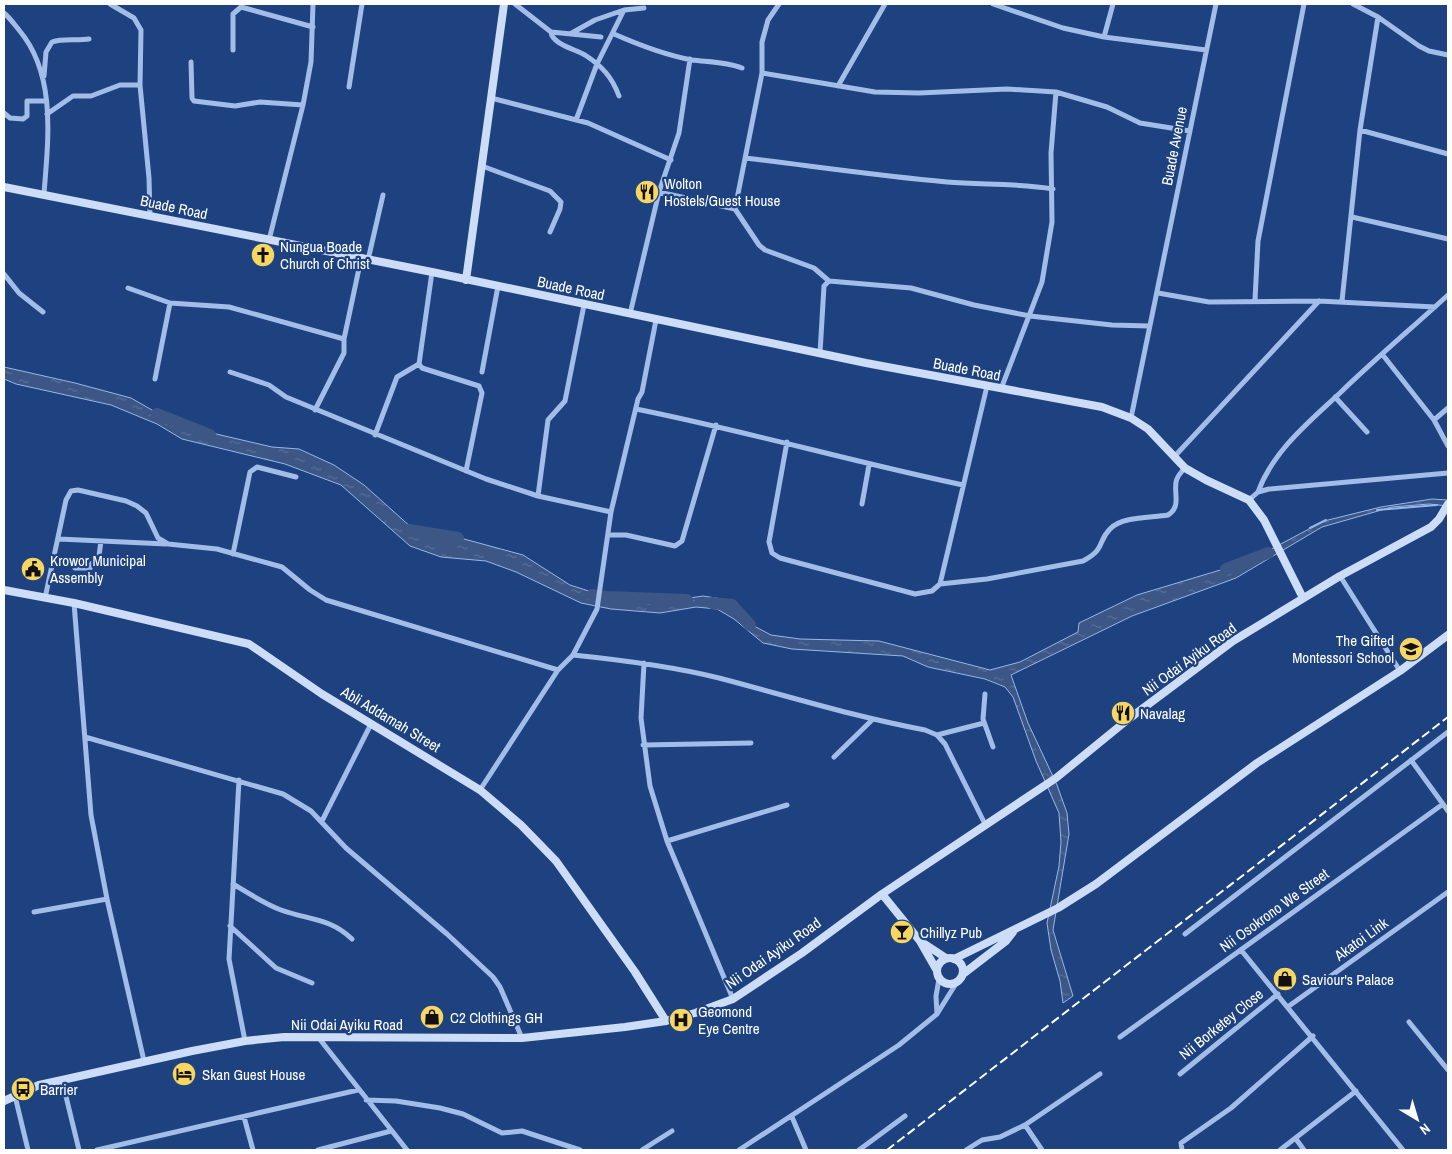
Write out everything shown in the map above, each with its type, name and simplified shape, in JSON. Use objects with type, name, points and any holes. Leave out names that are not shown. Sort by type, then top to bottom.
[{"type":"street","points":[[110,4],[134,18],[141,30],[140,86],[149,178],[150,215]]},
{"type":"street","points":[[269,240],[303,105],[311,62],[313,4]]},
{"type":"street","points":[[350,87],[362,4]]},
{"type":"street","points":[[466,280],[504,4]]},
{"type":"street","points":[[515,4],[551,32],[554,39],[598,64],[607,72],[619,96]]},
{"type":"street","points":[[779,4],[768,20],[762,42],[762,73],[735,209],[746,228],[765,250],[814,268],[829,281],[912,288],[974,305],[1030,316],[1112,325],[1149,326]]},
{"type":"street","points":[[838,86],[885,4]]},
{"type":"street","points":[[993,4],[1063,28],[1104,37],[1206,50]]},
{"type":"street","points":[[1104,37],[1113,4]]},
{"type":"street","name":"Buade Avenue","points":[[1131,418],[1216,4]]},
{"type":"street","points":[[1255,300],[1258,241],[1304,4]]},
{"type":"street","points":[[1352,4],[1378,17],[1419,46],[1429,51],[1448,55]]},
{"type":"street","points":[[233,50],[233,14],[241,7],[313,27]]},
{"type":"street","points":[[570,34],[595,20],[624,10],[644,8]]},
{"type":"street","points":[[576,120],[598,64],[624,10]]},
{"type":"street","points":[[4,13],[25,37],[38,61],[44,79]]},
{"type":"street","points":[[1342,301],[1360,130],[1378,17]]},
{"type":"street","points":[[551,32],[601,37]]},
{"type":"street","points":[[614,34],[644,47],[690,59],[731,63],[742,68]]},
{"type":"street","points":[[44,194],[48,141],[44,79],[46,52],[52,42],[89,39]]},
{"type":"street","points":[[630,314],[660,192],[679,133],[690,59]]},
{"type":"street","points":[[191,62],[192,98],[194,101],[235,106],[260,102],[303,105]]},
{"type":"street","points":[[762,73],[875,92],[919,93],[1007,89],[1056,92],[1107,107],[1140,124],[1190,131]]},
{"type":"street","points":[[47,114],[73,96],[91,96],[120,85],[140,86]]},
{"type":"street","points":[[1000,389],[1042,282],[1052,222],[1051,153],[1056,92]]},
{"type":"street","points":[[491,98],[576,120],[604,130],[670,160]]},
{"type":"street","points":[[4,113],[10,118],[23,119],[27,116],[27,101],[46,101]]},
{"type":"street","points":[[1360,130],[1448,154]]},
{"type":"street","points":[[745,158],[889,177],[968,184],[1032,185],[1053,189]]},
{"type":"street","points":[[482,166],[550,191],[556,196],[560,202],[560,209],[550,232]]},
{"type":"street","name":"Buade Road","points":[[4,187],[432,272],[820,353],[1000,389],[1088,404],[1131,418],[1148,429],[1185,468],[1249,500]]},
{"type":"street","points":[[660,192],[735,209]]},
{"type":"street","points":[[316,410],[344,353],[344,339],[364,259],[383,195]]},
{"type":"street","points":[[1352,217],[1448,239]]},
{"type":"street","points":[[419,364],[432,272]]},
{"type":"street","points":[[4,274],[23,297],[43,312]]},
{"type":"street","points":[[820,353],[824,286],[829,281]]},
{"type":"street","points":[[482,372],[498,286]]},
{"type":"street","points":[[128,288],[170,303],[229,307],[344,339]]},
{"type":"street","points":[[1158,293],[1209,302],[1319,300],[1435,307]]},
{"type":"street","points":[[1303,598],[1259,511],[1249,500],[1258,492],[1273,462],[1286,444],[1448,295]]},
{"type":"street","points":[[1174,457],[1319,300]]},
{"type":"street","points":[[155,379],[170,303]]},
{"type":"street","points":[[538,496],[548,420],[565,401],[584,305]]},
{"type":"street","points":[[480,790],[558,670],[573,655],[597,609],[611,512],[636,409],[642,392],[656,320]]},
{"type":"street","points":[[1382,354],[1434,420],[1448,446]]},
{"type":"street","points":[[375,435],[397,377],[419,364]]},
{"type":"street","points":[[419,364],[422,368],[479,386],[481,389],[482,397],[466,471]]},
{"type":"street","points":[[230,372],[269,385],[286,397],[466,471],[538,496],[611,512]]},
{"type":"street","points":[[940,584],[987,386]]},
{"type":"street","points":[[1335,397],[1367,432]]},
{"type":"street","points":[[1434,420],[1448,408]]},
{"type":"street","points":[[636,409],[716,425],[787,442],[869,465],[963,485]]},
{"type":"street","points":[[608,535],[626,535],[675,546],[682,541],[716,425]]},
{"type":"street","points":[[787,442],[769,542],[772,553],[780,558],[915,594],[932,591],[940,584],[986,579],[1083,561],[1094,555],[1102,546],[1110,529],[1117,525],[1168,515],[1174,512],[1177,505],[1176,480],[1185,468]]},
{"type":"street","points":[[862,504],[869,465]]},
{"type":"street","points":[[233,554],[250,472],[257,467],[296,477]]},
{"type":"street","points":[[1258,492],[1269,489],[1448,473]]},
{"type":"street","points":[[45,598],[66,500],[71,491],[78,490],[138,506],[146,513],[158,538],[168,544]]},
{"type":"street","name":"Nii Odai Ayiku Road","points":[[4,1101],[39,1085],[144,1061],[245,1041],[318,1037],[522,1038],[625,1027],[666,1020],[695,1013],[733,999],[802,953],[882,894],[1056,778],[1126,721],[1234,641],[1340,576],[1431,526],[1440,518],[1448,504]]},
{"type":"street","points":[[59,539],[168,544],[217,550],[233,554],[282,567],[310,590],[326,600],[558,670]]},
{"type":"street","points":[[75,568],[90,568],[92,564],[98,563],[101,541]]},
{"type":"street","points":[[1340,576],[1400,671]]},
{"type":"street","name":"Abli Addamah Street","points":[[4,590],[74,603],[248,644],[371,724],[480,790],[521,825],[556,861],[635,972],[666,1020]]},
{"type":"street","points":[[74,603],[91,814],[107,899],[144,1061]]},
{"type":"street","points":[[936,969],[940,962],[1001,935],[1013,932],[1048,914],[1096,884],[1257,763],[1400,671],[1448,635]]},
{"type":"street","points":[[573,655],[644,663],[718,678],[872,720],[925,730],[937,735],[952,758],[985,824]]},
{"type":"street","points":[[644,663],[641,718],[643,745],[650,786],[667,841],[733,999]]},
{"type":"street","points":[[985,694],[984,723],[993,747]]},
{"type":"street","points":[[834,757],[872,720]]},
{"type":"street","points":[[937,735],[984,723]]},
{"type":"street","points":[[322,821],[371,724]]},
{"type":"street","points":[[1185,934],[1448,732]]},
{"type":"street","points":[[85,737],[283,794],[312,811],[346,848],[493,977],[500,987],[522,1038]]},
{"type":"street","points":[[643,745],[751,743]]},
{"type":"street","points":[[1411,760],[1448,811]]},
{"type":"street","points":[[239,780],[230,926],[230,974],[237,996],[245,1041]]},
{"type":"street","name":"Nii Osokrono We Street","points":[[1120,1037],[1443,804]]},
{"type":"street","points":[[667,841],[787,805]]},
{"type":"street","points":[[233,884],[280,910],[330,923],[340,928],[352,940]]},
{"type":"street","name":"Akatoi Link","points":[[1289,1006],[1448,892]]},
{"type":"street","points":[[882,894],[920,941],[936,969],[939,979],[936,996],[937,1014]]},
{"type":"street","points":[[34,912],[107,899]]},
{"type":"street","points":[[230,926],[276,968],[312,983]]},
{"type":"street","points":[[740,1150],[900,1045],[937,1014],[963,974],[1006,941],[1013,932]]},
{"type":"street","points":[[920,941],[961,965],[963,974]]},
{"type":"street","points":[[1241,950],[1289,1006],[1403,1150]]},
{"type":"street","points":[[939,979],[947,984],[957,982]]},
{"type":"street","name":"Nii Borketey Close","points":[[1180,1074],[1278,994]]},
{"type":"street","points":[[1409,1022],[1448,1070]]},
{"type":"street","points":[[1182,1150],[1181,1143],[1231,1108],[1313,1036]]},
{"type":"street","points":[[318,1037],[406,1150]]},
{"type":"street","points":[[966,1150],[982,1140],[1000,1137],[1025,1125],[1100,1074]]},
{"type":"street","points":[[62,1080],[79,1150]]},
{"type":"street","points":[[97,1150],[358,1090]]},
{"type":"street","points":[[1280,1150],[1356,1091]]},
{"type":"street","points":[[15,1096],[28,1150]]},
{"type":"street","points":[[366,1100],[396,1101],[440,1108],[463,1114],[502,1133],[522,1131],[580,1150]]},
{"type":"street","points":[[859,1150],[905,1116]]},
{"type":"street","points":[[244,1117],[253,1150]]},
{"type":"street","points":[[792,1117],[806,1150]]},
{"type":"street","points":[[1025,1125],[1042,1150]]},
{"type":"street","points":[[318,1150],[391,1131]]},
{"type":"street","points":[[642,1150],[672,1131]]},
{"type":"street","points":[[1296,1139],[1304,1150]]},
{"type":"water","points":[[4,367],[131,398],[185,429],[199,430],[272,447],[299,449],[334,465],[364,485],[412,528],[432,538],[453,536],[523,555],[570,585],[617,600],[649,604],[703,596],[722,599],[754,626],[771,635],[800,639],[879,641],[990,670],[1020,662],[1078,632],[1079,623],[1137,595],[1247,562],[1324,521],[1381,507],[1432,499],[1448,500],[1448,506],[1429,504],[1392,507],[1322,527],[1236,578],[1132,616],[1011,675],[1028,723],[1057,785],[1067,813],[1069,834],[1053,930],[1073,996],[1063,1003],[1047,923],[1059,866],[1061,842],[1059,813],[1036,761],[1013,697],[1005,687],[985,679],[928,667],[903,656],[792,649],[763,643],[734,619],[717,609],[696,607],[660,613],[611,609],[581,603],[516,572],[486,561],[441,557],[410,546],[341,485],[285,464],[182,439],[157,424],[111,405],[16,384],[4,379]]},
{"type":"waterway","points":[[157,414],[210,435]]},
{"type":"waterway","points":[[1377,510],[1437,505]]},
{"type":"waterway","points":[[1310,528],[1326,520]]},
{"type":"waterway","points":[[409,530],[458,538]]},
{"type":"waterway","points":[[1226,569],[1268,553]]},
{"type":"waterway","points":[[592,595],[687,600]]},
{"type":"waterway","points":[[712,603],[732,605],[750,625]]},
{"type":"railway","points":[[887,1150],[1448,717]]},
{"type":"place","name":"Wolton Hostels/Guest House","points":[[647,192]]},
{"type":"place","name":"Nungua Boade Church of Christ","points":[[263,255]]},
{"type":"place","name":"Krowor Municipal Assembly","points":[[33,569]]},
{"type":"place","name":"The Gifted Montessori School","points":[[1411,649]]},
{"type":"place","name":"Navalag","points":[[1123,713]]},
{"type":"place","name":"Chillyz Pub","points":[[902,932]]},
{"type":"place","name":"Saviour's Palace","points":[[1285,979]]},
{"type":"place","name":"C2 Clothings GH","points":[[432,1017]]},
{"type":"place","name":"Geomond Eye Centre","points":[[681,1020]]},
{"type":"place","name":"Skan Guest House","points":[[184,1074]]},
{"type":"place","name":"Barrier","points":[[23,1089]]}]
